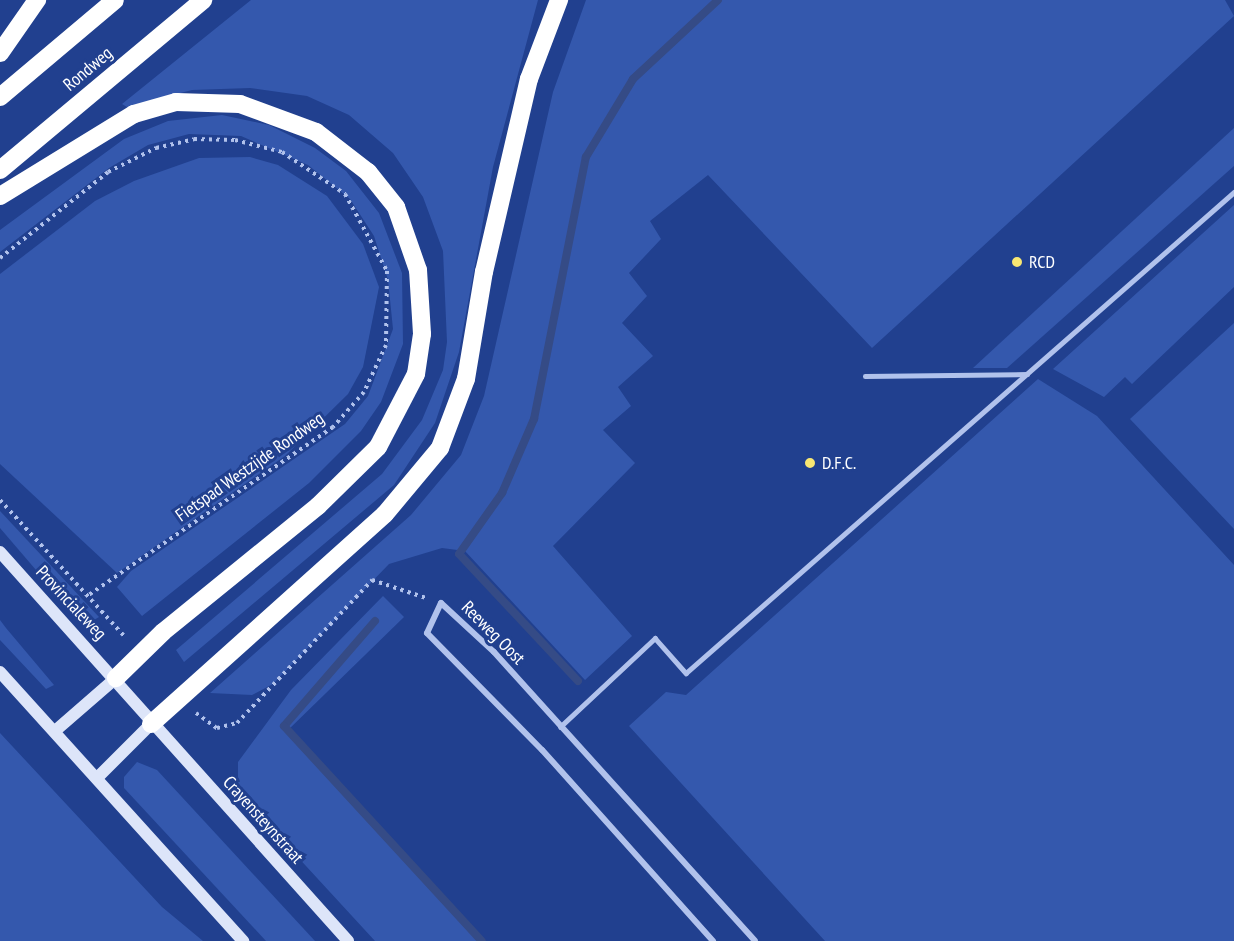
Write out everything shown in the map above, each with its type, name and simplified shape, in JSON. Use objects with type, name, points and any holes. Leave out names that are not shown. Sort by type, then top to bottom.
[{"type":"highway","points":[[0,53],[37,0]]},
{"type":"highway","name":"Rondweg","points":[[0,97],[115,0]]},
{"type":"highway","name":"Rondweg","points":[[0,170],[203,0]]},
{"type":"highway","points":[[151,724],[385,514],[440,448],[466,379],[484,272],[529,79],[559,0]]},
{"type":"highway","points":[[0,196],[134,114],[176,102],[240,104],[316,132],[368,172],[396,207],[418,270],[422,334],[416,374],[378,447],[318,506],[163,632],[116,678]]},
{"type":"main road","name":"Provincialeweg","points":[[0,552],[116,678],[151,724]]},
{"type":"main road","points":[[0,672],[243,941]]},
{"type":"main road","points":[[55,731],[116,678]]},
{"type":"main road","points":[[97,778],[151,724]]},
{"type":"main road","name":"Crayensteynstraat","points":[[151,724],[348,941]]},
{"type":"street","name":"Reeweg Oost","points":[[713,941],[542,750],[427,633],[441,603],[494,652],[559,728],[755,941]]},
{"type":"lane","points":[[559,728],[655,638],[686,673],[1234,192]]},
{"type":"lane","points":[[865,376],[1029,374]]},
{"type":"path","name":"Fietspad Westzijde Rondweg","points":[[0,258],[108,172],[156,148],[194,139],[236,140],[282,153],[345,194],[387,271],[386,345],[364,392],[333,427],[87,596],[0,500]]},
{"type":"shaded area","points":[[251,0],[538,0],[493,167],[459,352],[435,423],[394,485],[184,662],[176,650],[382,474],[422,420],[443,370],[447,342],[443,251],[423,197],[393,153],[349,115],[307,96],[250,88],[192,90],[127,107],[122,104]]},
{"type":"shaded area","points":[[586,0],[1225,0],[1234,16],[872,348],[708,175],[650,221],[661,239],[629,273],[647,296],[622,323],[653,356],[618,387],[631,406],[603,430],[635,463],[553,546],[632,636],[585,680],[465,551],[442,548],[389,564],[273,684],[252,695],[210,693],[411,515],[461,455],[484,396],[553,92]]},
{"type":"shaded area","points":[[222,115],[269,125],[315,148],[346,171],[379,213],[402,273],[403,344],[381,402],[361,431],[309,483],[142,616],[117,587],[131,571],[345,424],[368,396],[393,329],[388,280],[374,236],[350,199],[308,165],[241,136],[189,134],[148,145],[109,168],[0,252],[0,230],[124,139],[168,121]]},
{"type":"shaded area","points":[[1234,128],[1234,166],[1007,368],[973,368]]},
{"type":"shaded area","points":[[250,157],[278,165],[327,196],[363,244],[379,287],[363,367],[348,394],[285,456],[117,573],[0,464],[0,274],[95,201],[134,181],[199,158]]},
{"type":"shaded area","points":[[1234,205],[1234,287],[1132,384],[1125,377],[1104,397],[1053,369]]},
{"type":"shaded area","points":[[1234,323],[1234,529],[1130,419]]},
{"type":"shaded area","points":[[1038,379],[1097,416],[1234,565],[1234,941],[825,941],[629,726],[666,692],[686,695]]},
{"type":"shaded area","points":[[0,511],[99,617],[84,626],[0,528]]},
{"type":"shaded area","points":[[383,596],[404,617],[286,732],[479,941],[375,941],[238,792],[238,762],[291,690]]},
{"type":"shaded area","points":[[0,620],[54,685],[46,689],[0,640]]},
{"type":"shaded area","points":[[0,733],[162,907],[203,941],[0,941]]},
{"type":"shaded area","points":[[137,762],[157,770],[315,941],[266,941],[124,788],[124,777]]},
{"type":"waterway","points":[[578,681],[459,554],[502,493],[534,419],[586,157],[633,79],[718,0]]},
{"type":"waterway","points":[[375,621],[284,726],[482,941]]},
{"type":"place","name":"RCD","points":[[1017,262]]},
{"type":"place","name":"D.F.C.","points":[[810,463]]}]
